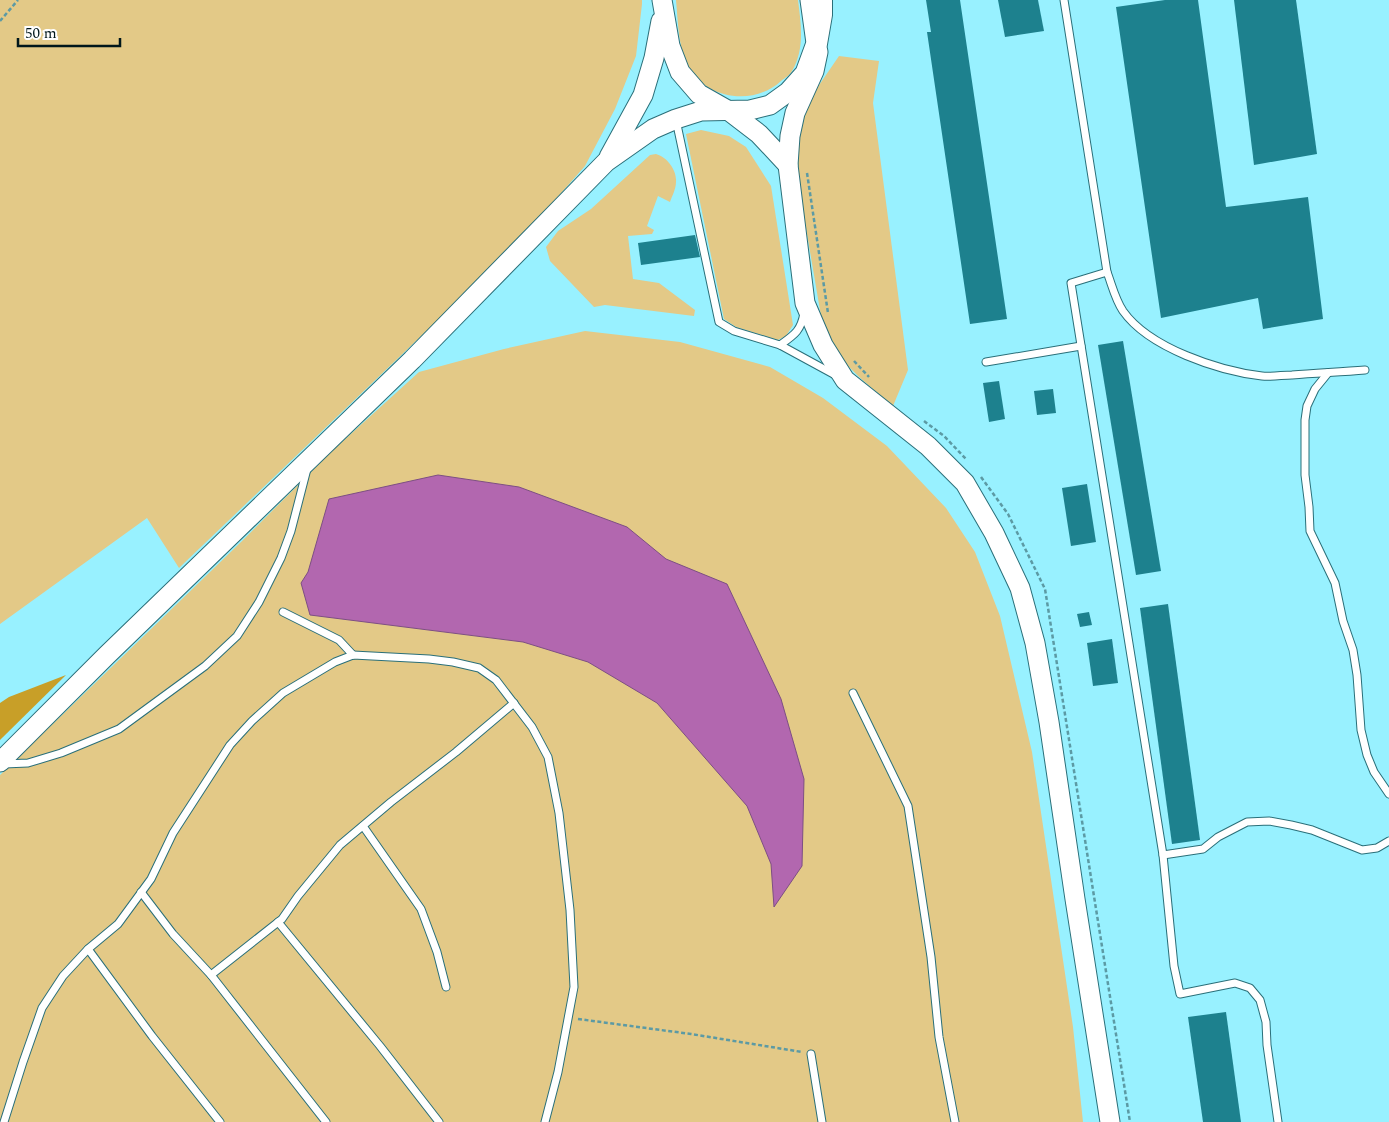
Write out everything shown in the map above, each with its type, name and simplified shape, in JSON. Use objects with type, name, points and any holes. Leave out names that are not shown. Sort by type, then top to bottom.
[{"type":"main road","points":[[810,0],[817,48],[814,71],[795,113],[790,136],[788,165],[805,303],[823,345],[845,380],[928,446],[965,483],[994,532],[1020,588],[1035,643],[1049,722],[1110,1122]]},
{"type":"main road","points":[[664,3],[670,46],[680,72],[699,94],[729,111],[759,134],[788,165]]},
{"type":"main road","points":[[606,162],[643,95],[654,58],[664,3]]},
{"type":"main road","points":[[0,763],[107,655],[418,353],[606,162],[653,129],[676,119],[701,111],[750,110],[770,105],[788,92],[805,73],[817,48]]},
{"type":"street","points":[[817,48],[825,15],[825,0]]},
{"type":"lane","points":[[1064,0],[1108,272],[1115,296],[1124,311],[1139,327],[1155,339],[1178,351],[1229,369],[1263,376],[1365,370]]},
{"type":"lane","points":[[676,119],[719,322],[734,331],[780,345],[845,380]]},
{"type":"lane","points":[[1108,272],[1071,283],[1163,855],[1174,966],[1180,994],[1235,983],[1250,988],[1260,1000],[1266,1022],[1267,1045],[1278,1122]]},
{"type":"lane","points":[[780,345],[794,335],[802,324],[805,303]]},
{"type":"lane","points":[[986,362],[1081,346]]},
{"type":"lane","points":[[1328,373],[1315,389],[1307,406],[1305,420],[1305,475],[1310,507],[1310,531],[1335,583],[1343,621],[1353,650],[1361,730],[1367,755],[1374,772],[1389,794]]},
{"type":"lane","points":[[0,763],[28,763],[119,729],[205,666],[237,636],[259,602],[281,558],[291,531],[310,459]]},
{"type":"lane","points":[[283,612],[339,640],[353,655]]},
{"type":"lane","points":[[4,1122],[42,1008],[63,976],[88,949],[118,924],[151,879],[173,833],[230,745],[246,727],[283,693],[335,662],[353,655],[429,659],[479,668],[496,680],[514,703],[532,727],[548,757],[555,788],[573,947],[574,987],[558,1072],[545,1122]]},
{"type":"lane","points":[[852,693],[908,806],[931,957],[939,1037],[955,1122]]},
{"type":"lane","points":[[211,975],[282,919],[298,896],[340,845],[514,703]]},
{"type":"lane","points":[[1163,855],[1203,849],[1218,837],[1247,822],[1270,821],[1312,830],[1362,850],[1377,848],[1389,841]]},
{"type":"lane","points":[[363,826],[421,909],[437,952],[446,987]]},
{"type":"lane","points":[[141,892],[173,934],[211,975],[326,1122]]},
{"type":"lane","points":[[278,922],[380,1046],[439,1122]]},
{"type":"lane","points":[[88,949],[152,1036],[220,1122]]},
{"type":"lane","points":[[811,1054],[822,1122]]},
{"type":"path","points":[[0,20],[18,0]]},
{"type":"path","points":[[807,173],[828,314]]},
{"type":"path","points":[[849,356],[871,379]]},
{"type":"path","points":[[923,420],[944,436],[967,460]]},
{"type":"path","points":[[978,473],[1008,514],[1045,588],[1130,1122]]},
{"type":"path","points":[[569,1018],[691,1034],[811,1054]]},
{"type":"shaded area","points":[[0,0],[642,0],[642,4],[636,56],[615,109],[585,166],[511,250],[179,568],[147,518],[0,624]]},
{"type":"shaded area","points":[[676,0],[798,0],[801,36],[799,54],[791,72],[786,78],[770,89],[757,94],[730,95],[717,92],[705,85],[695,76],[684,57],[679,33]]},
{"type":"shaded area","points":[[839,56],[879,61],[873,103],[908,370],[893,406],[846,364],[829,336],[821,316],[801,199],[795,135],[815,91]]},
{"type":"shaded area","points":[[701,130],[729,136],[746,147],[771,186],[793,325],[786,336],[778,340],[736,327],[724,319],[686,134]]},
{"type":"shaded area","points":[[656,154],[664,158],[671,165],[676,177],[675,187],[670,202],[658,196],[647,226],[654,230],[652,234],[628,236],[633,279],[659,283],[695,310],[694,316],[605,305],[594,307],[550,261],[546,247],[558,231],[591,209],[650,155]]},
{"type":"shaded area","points":[[585,331],[680,342],[770,367],[823,398],[887,446],[946,508],[975,552],[1000,616],[1032,752],[1073,1027],[1083,1122],[0,1122],[0,775],[241,542],[332,451],[419,372],[504,349]]},
{"type":"shaded area","points":[[438,475],[519,487],[627,527],[666,559],[727,584],[781,699],[804,779],[802,866],[774,907],[771,864],[747,806],[657,703],[588,662],[523,642],[310,615],[301,583],[308,572],[329,499]]},
{"type":"shaded area","points":[[66,675],[0,740],[0,703],[9,697]]},
{"type":"building","points":[[926,0],[960,0],[1007,319],[970,324],[927,32],[931,32]]},
{"type":"building","points":[[998,0],[1038,0],[1044,31],[1005,37]]},
{"type":"building","points":[[1165,0],[1198,0],[1226,207],[1308,197],[1323,319],[1263,329],[1258,298],[1161,318],[1116,7]]},
{"type":"building","points":[[1234,0],[1296,0],[1317,154],[1254,165]]},
{"type":"building","points":[[695,235],[700,257],[641,265],[638,243]]},
{"type":"building","points":[[1123,341],[1161,571],[1136,575],[1098,345]]},
{"type":"building","points":[[999,381],[1005,419],[989,422],[983,383]]},
{"type":"building","points":[[1053,389],[1056,413],[1037,415],[1034,391]]},
{"type":"building","points":[[1087,484],[1096,542],[1071,546],[1062,488]]},
{"type":"building","points":[[1168,604],[1200,840],[1172,844],[1140,608]]},
{"type":"building","points":[[1089,612],[1092,625],[1080,627],[1077,614]]},
{"type":"building","points":[[1112,639],[1118,683],[1093,686],[1087,643]]},
{"type":"building","points":[[1226,1012],[1241,1122],[1203,1122],[1188,1017]]}]
